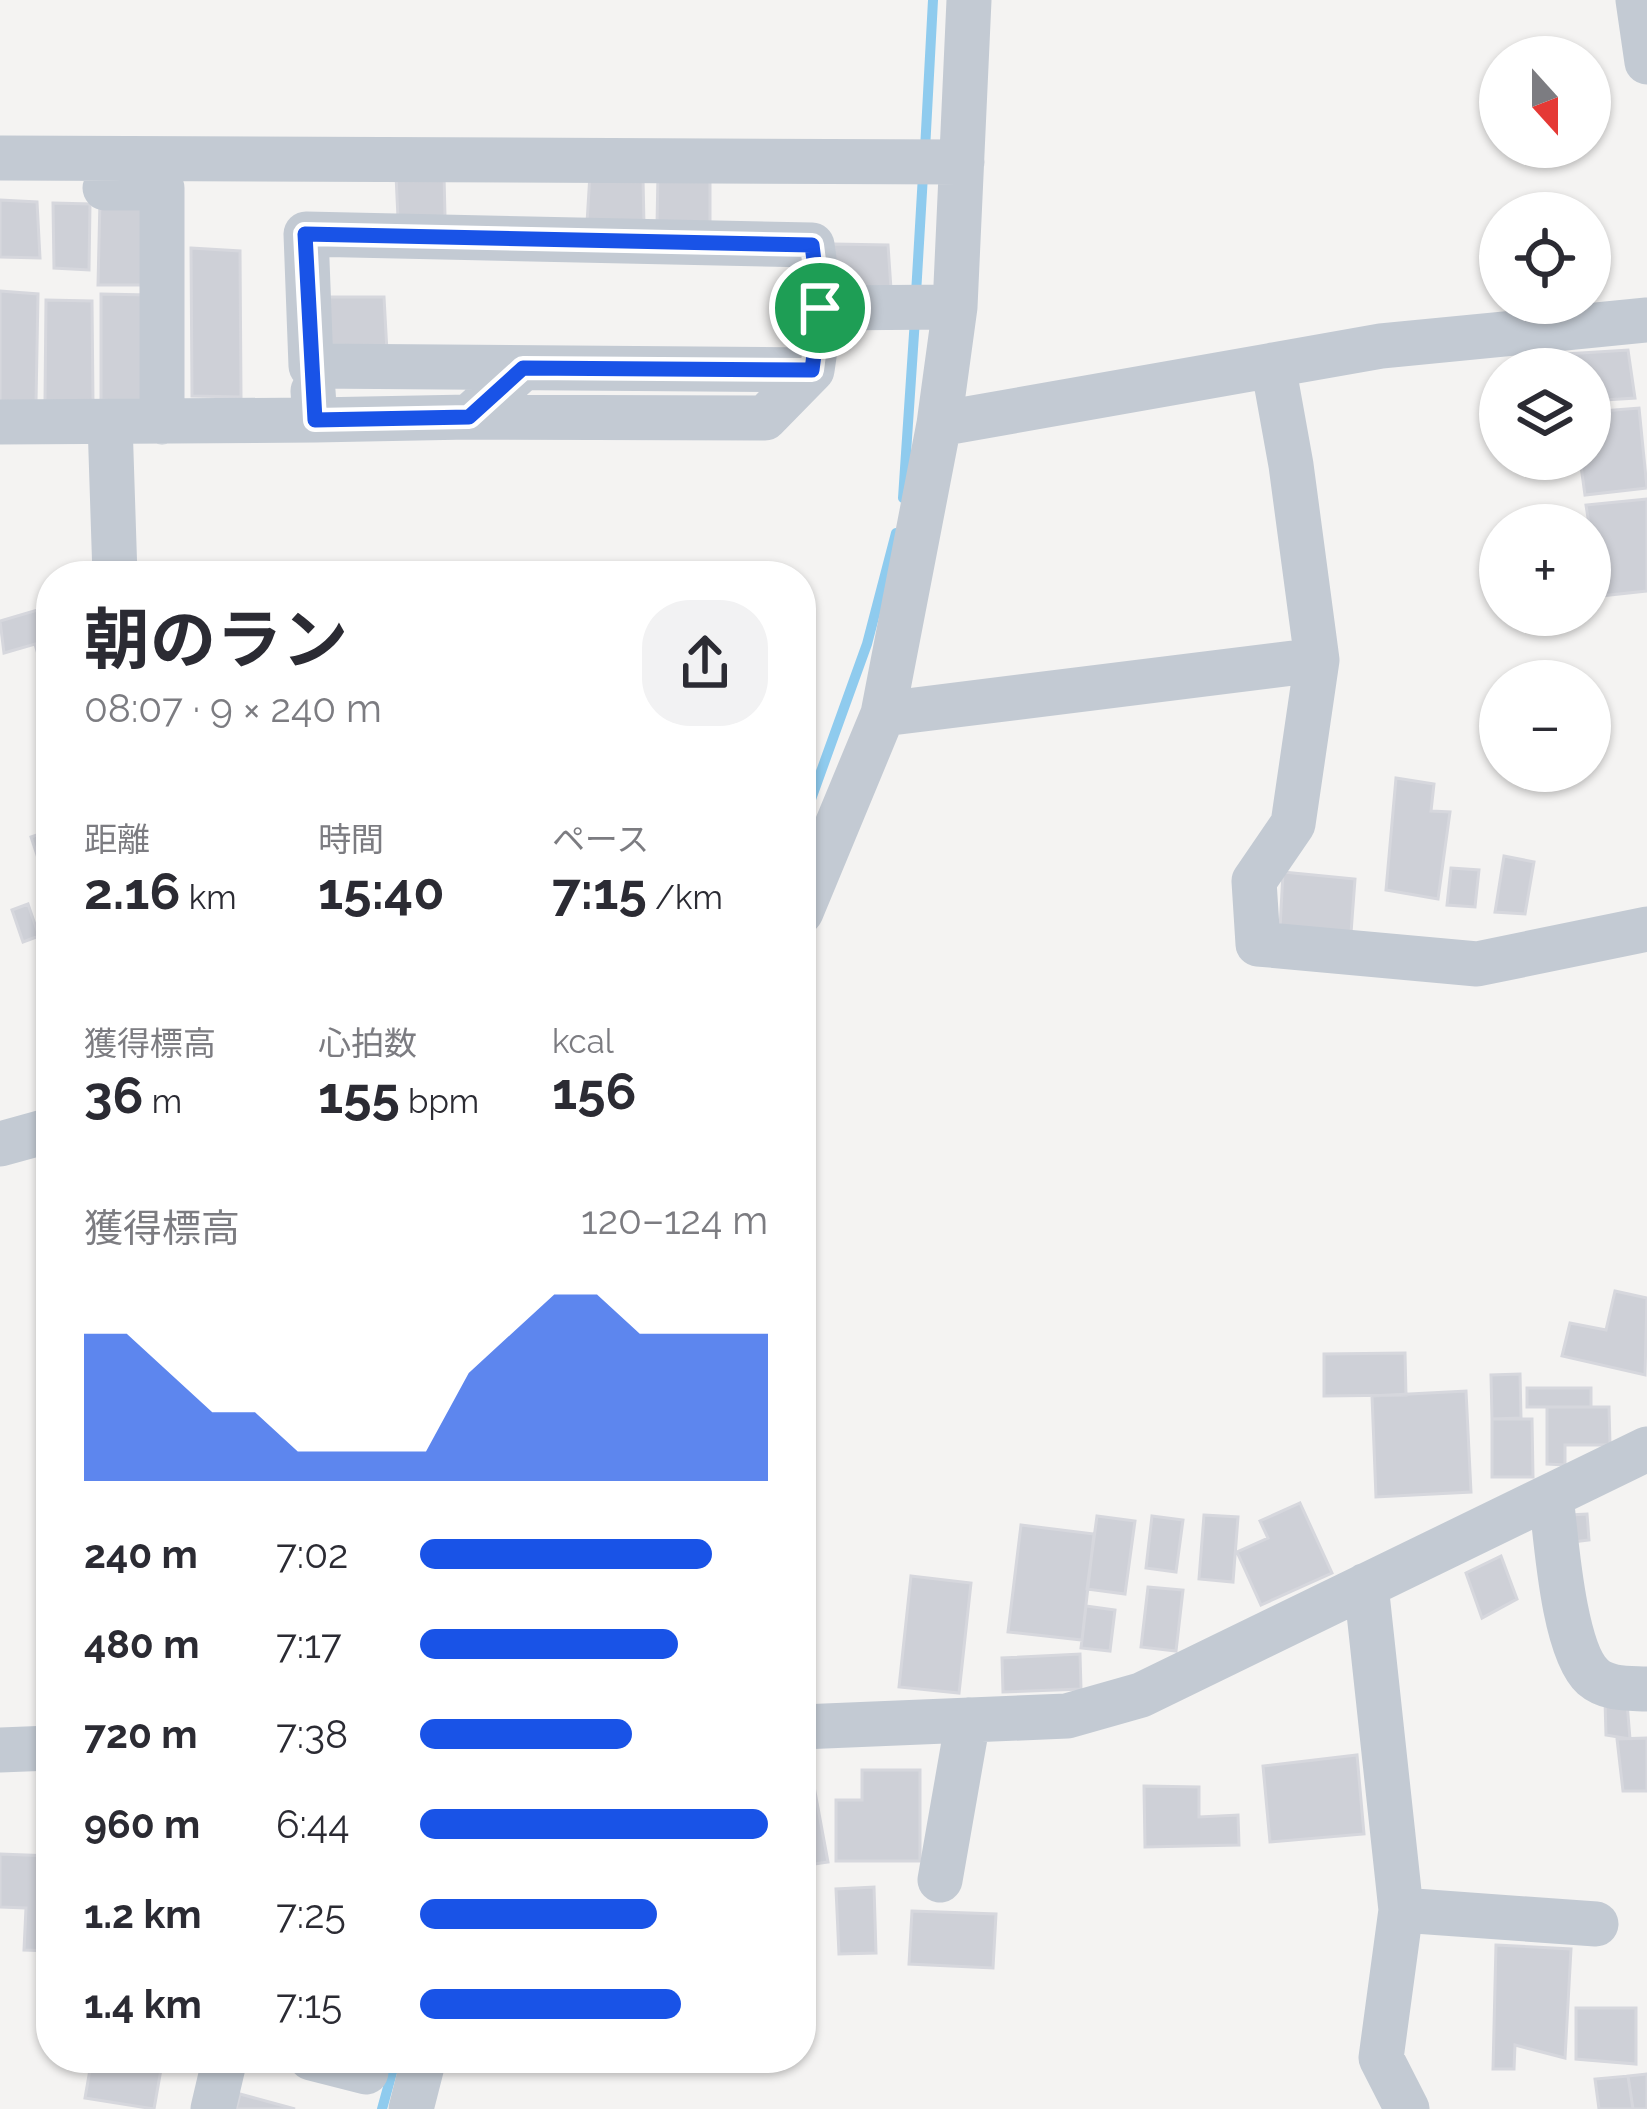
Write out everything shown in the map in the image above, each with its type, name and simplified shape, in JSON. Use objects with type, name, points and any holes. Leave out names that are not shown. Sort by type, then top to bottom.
[{"type":"street","points":[[816,876],[883,714],[939,424],[956,307],[969,0]]},
{"type":"street","points":[[1638,0],[1647,62]]},
{"type":"street","points":[[0,158],[962,162]]},
{"type":"street","points":[[0,188],[162,188],[162,422]]},
{"type":"street","points":[[0,422],[765,418],[812,370],[820,308],[812,245],[305,234],[315,420]]},
{"type":"street","points":[[820,308],[956,307]]},
{"type":"street","points":[[939,424],[1382,346],[1647,320]]},
{"type":"street","points":[[1273,365],[1317,660],[1293,824],[1254,881],[1258,944],[1477,964],[1647,928]]},
{"type":"street","points":[[311,366],[812,370]]},
{"type":"street","points":[[469,417],[523,368]]},
{"type":"street","points":[[110,422],[115,561]]},
{"type":"street","points":[[883,714],[1317,660]]},
{"type":"street","points":[[0,1144],[36,1134]]},
{"type":"street","points":[[816,1726],[1067,1716],[1141,1695],[1647,1449]]},
{"type":"street","points":[[1551,1496],[1561,1585],[1572,1633],[1591,1676],[1610,1687],[1647,1689]]},
{"type":"street","points":[[1366,1585],[1401,1910],[1381,2058],[1407,2109]]},
{"type":"street","points":[[940,1880],[968,1720]]},
{"type":"street","points":[[0,1750],[36,1749]]},
{"type":"street","points":[[1401,1910],[1596,1924]]},
{"type":"street","points":[[213,2109],[221,2073]]},
{"type":"street","points":[[411,2109],[420,2073]]},
{"type":"building","points":[[658,173],[710,174],[710,225],[657,226]]},
{"type":"building","points":[[590,174],[643,178],[644,226],[587,223]]},
{"type":"building","points":[[396,175],[444,175],[445,216],[398,218]]},
{"type":"building","points":[[0,200],[37,202],[40,258],[0,257]]},
{"type":"building","points":[[100,200],[150,202],[150,285],[98,285]]},
{"type":"building","points":[[53,203],[90,204],[89,270],[54,268]]},
{"type":"building","points":[[833,244],[888,245],[891,289],[831,289]]},
{"type":"building","points":[[191,248],[240,251],[241,397],[192,396]]},
{"type":"building","points":[[0,291],[38,294],[36,402],[0,403]]},
{"type":"building","points":[[101,294],[148,295],[147,403],[101,400]]},
{"type":"building","points":[[327,297],[384,297],[387,352],[327,352]]},
{"type":"building","points":[[46,300],[92,301],[93,403],[45,401]]},
{"type":"building","points":[[1628,350],[1635,398],[1611,400],[1611,351]]},
{"type":"building","points":[[1639,408],[1647,488],[1585,495],[1583,480],[1611,480],[1611,410]]},
{"type":"building","points":[[1647,499],[1647,591],[1611,595],[1611,504],[1596,504]]},
{"type":"building","points":[[36,610],[36,647],[4,653],[0,621]]},
{"type":"building","points":[[1396,778],[1434,784],[1431,811],[1450,812],[1438,899],[1386,890]]},
{"type":"building","points":[[1504,856],[1534,862],[1525,914],[1495,912]]},
{"type":"building","points":[[1451,868],[1479,870],[1475,907],[1447,905]]},
{"type":"building","points":[[1283,872],[1355,879],[1351,933],[1280,929]]},
{"type":"building","points":[[28,904],[36,937],[23,942],[12,910]]},
{"type":"building","points":[[1615,1291],[1647,1298],[1645,1375],[1562,1356],[1570,1323],[1606,1330]]},
{"type":"building","points":[[1405,1353],[1406,1395],[1324,1396],[1324,1354]]},
{"type":"building","points":[[1520,1374],[1521,1418],[1492,1419],[1491,1375]]},
{"type":"building","points":[[1527,1388],[1591,1388],[1591,1407],[1527,1407]]},
{"type":"building","points":[[1466,1391],[1471,1492],[1376,1497],[1372,1396]]},
{"type":"building","points":[[1547,1407],[1609,1407],[1610,1445],[1565,1445],[1565,1465],[1547,1464]]},
{"type":"building","points":[[1492,1419],[1532,1419],[1533,1477],[1492,1477]]},
{"type":"building","points":[[1300,1503],[1332,1573],[1261,1605],[1237,1552],[1268,1538],[1260,1521]]},
{"type":"building","points":[[1587,1514],[1589,1540],[1572,1542],[1569,1515]]},
{"type":"building","points":[[1204,1515],[1238,1517],[1233,1582],[1199,1579]]},
{"type":"building","points":[[1097,1516],[1135,1521],[1125,1594],[1087,1589]]},
{"type":"building","points":[[1152,1516],[1183,1520],[1176,1572],[1146,1568]]},
{"type":"building","points":[[1021,1525],[1094,1534],[1082,1640],[1008,1632]]},
{"type":"building","points":[[1501,1556],[1517,1599],[1482,1618],[1466,1573]]},
{"type":"building","points":[[911,1576],[971,1583],[959,1693],[899,1687]]},
{"type":"building","points":[[1148,1587],[1183,1590],[1176,1651],[1141,1647]]},
{"type":"building","points":[[1086,1606],[1115,1610],[1110,1651],[1081,1648]]},
{"type":"building","points":[[1080,1654],[1081,1689],[1003,1692],[1002,1658]]},
{"type":"building","points":[[1605,1701],[1627,1703],[1630,1739],[1606,1735]]},
{"type":"building","points":[[1647,1738],[1647,1791],[1623,1791],[1617,1739]]},
{"type":"building","points":[[1357,1755],[1364,1834],[1270,1842],[1263,1766]]},
{"type":"building","points":[[862,1770],[920,1770],[920,1861],[836,1861],[836,1800],[862,1800]]},
{"type":"building","points":[[1144,1786],[1199,1787],[1199,1817],[1238,1815],[1239,1845],[1145,1847]]},
{"type":"building","points":[[816,1797],[828,1862],[816,1864]]},
{"type":"building","points":[[0,1854],[36,1855],[36,1950],[24,1950],[26,1908],[0,1907]]},
{"type":"building","points":[[874,1887],[876,1953],[839,1954],[836,1889]]},
{"type":"building","points":[[912,1911],[996,1914],[993,1968],[909,1964]]},
{"type":"building","points":[[1496,1945],[1571,1949],[1565,2058],[1515,2045],[1514,2069],[1493,2069]]},
{"type":"building","points":[[1576,2008],[1636,2008],[1636,2064],[1576,2059]]},
{"type":"building","points":[[89,2073],[160,2073],[154,2109],[85,2098]]},
{"type":"building","points":[[1647,2074],[1647,2109],[1633,2109],[1628,2076]]},
{"type":"building","points":[[1628,2076],[1633,2109],[1599,2109],[1595,2079]]},
{"type":"building","points":[[240,2094],[295,2109],[236,2109]]},
{"type":"waterway","points":[[925,150],[933,0]]},
{"type":"waterway","points":[[916,294],[923,175]]},
{"type":"waterway","points":[[903,498],[915,319]]},
{"type":"waterway","points":[[816,785],[867,644],[896,533]]},
{"type":"waterway","points":[[382,2109],[392,2073]]},
{"type":"route","points":[[305,234],[812,245],[820,308],[812,370],[523,368],[469,417],[315,420],[305,234]]}]
